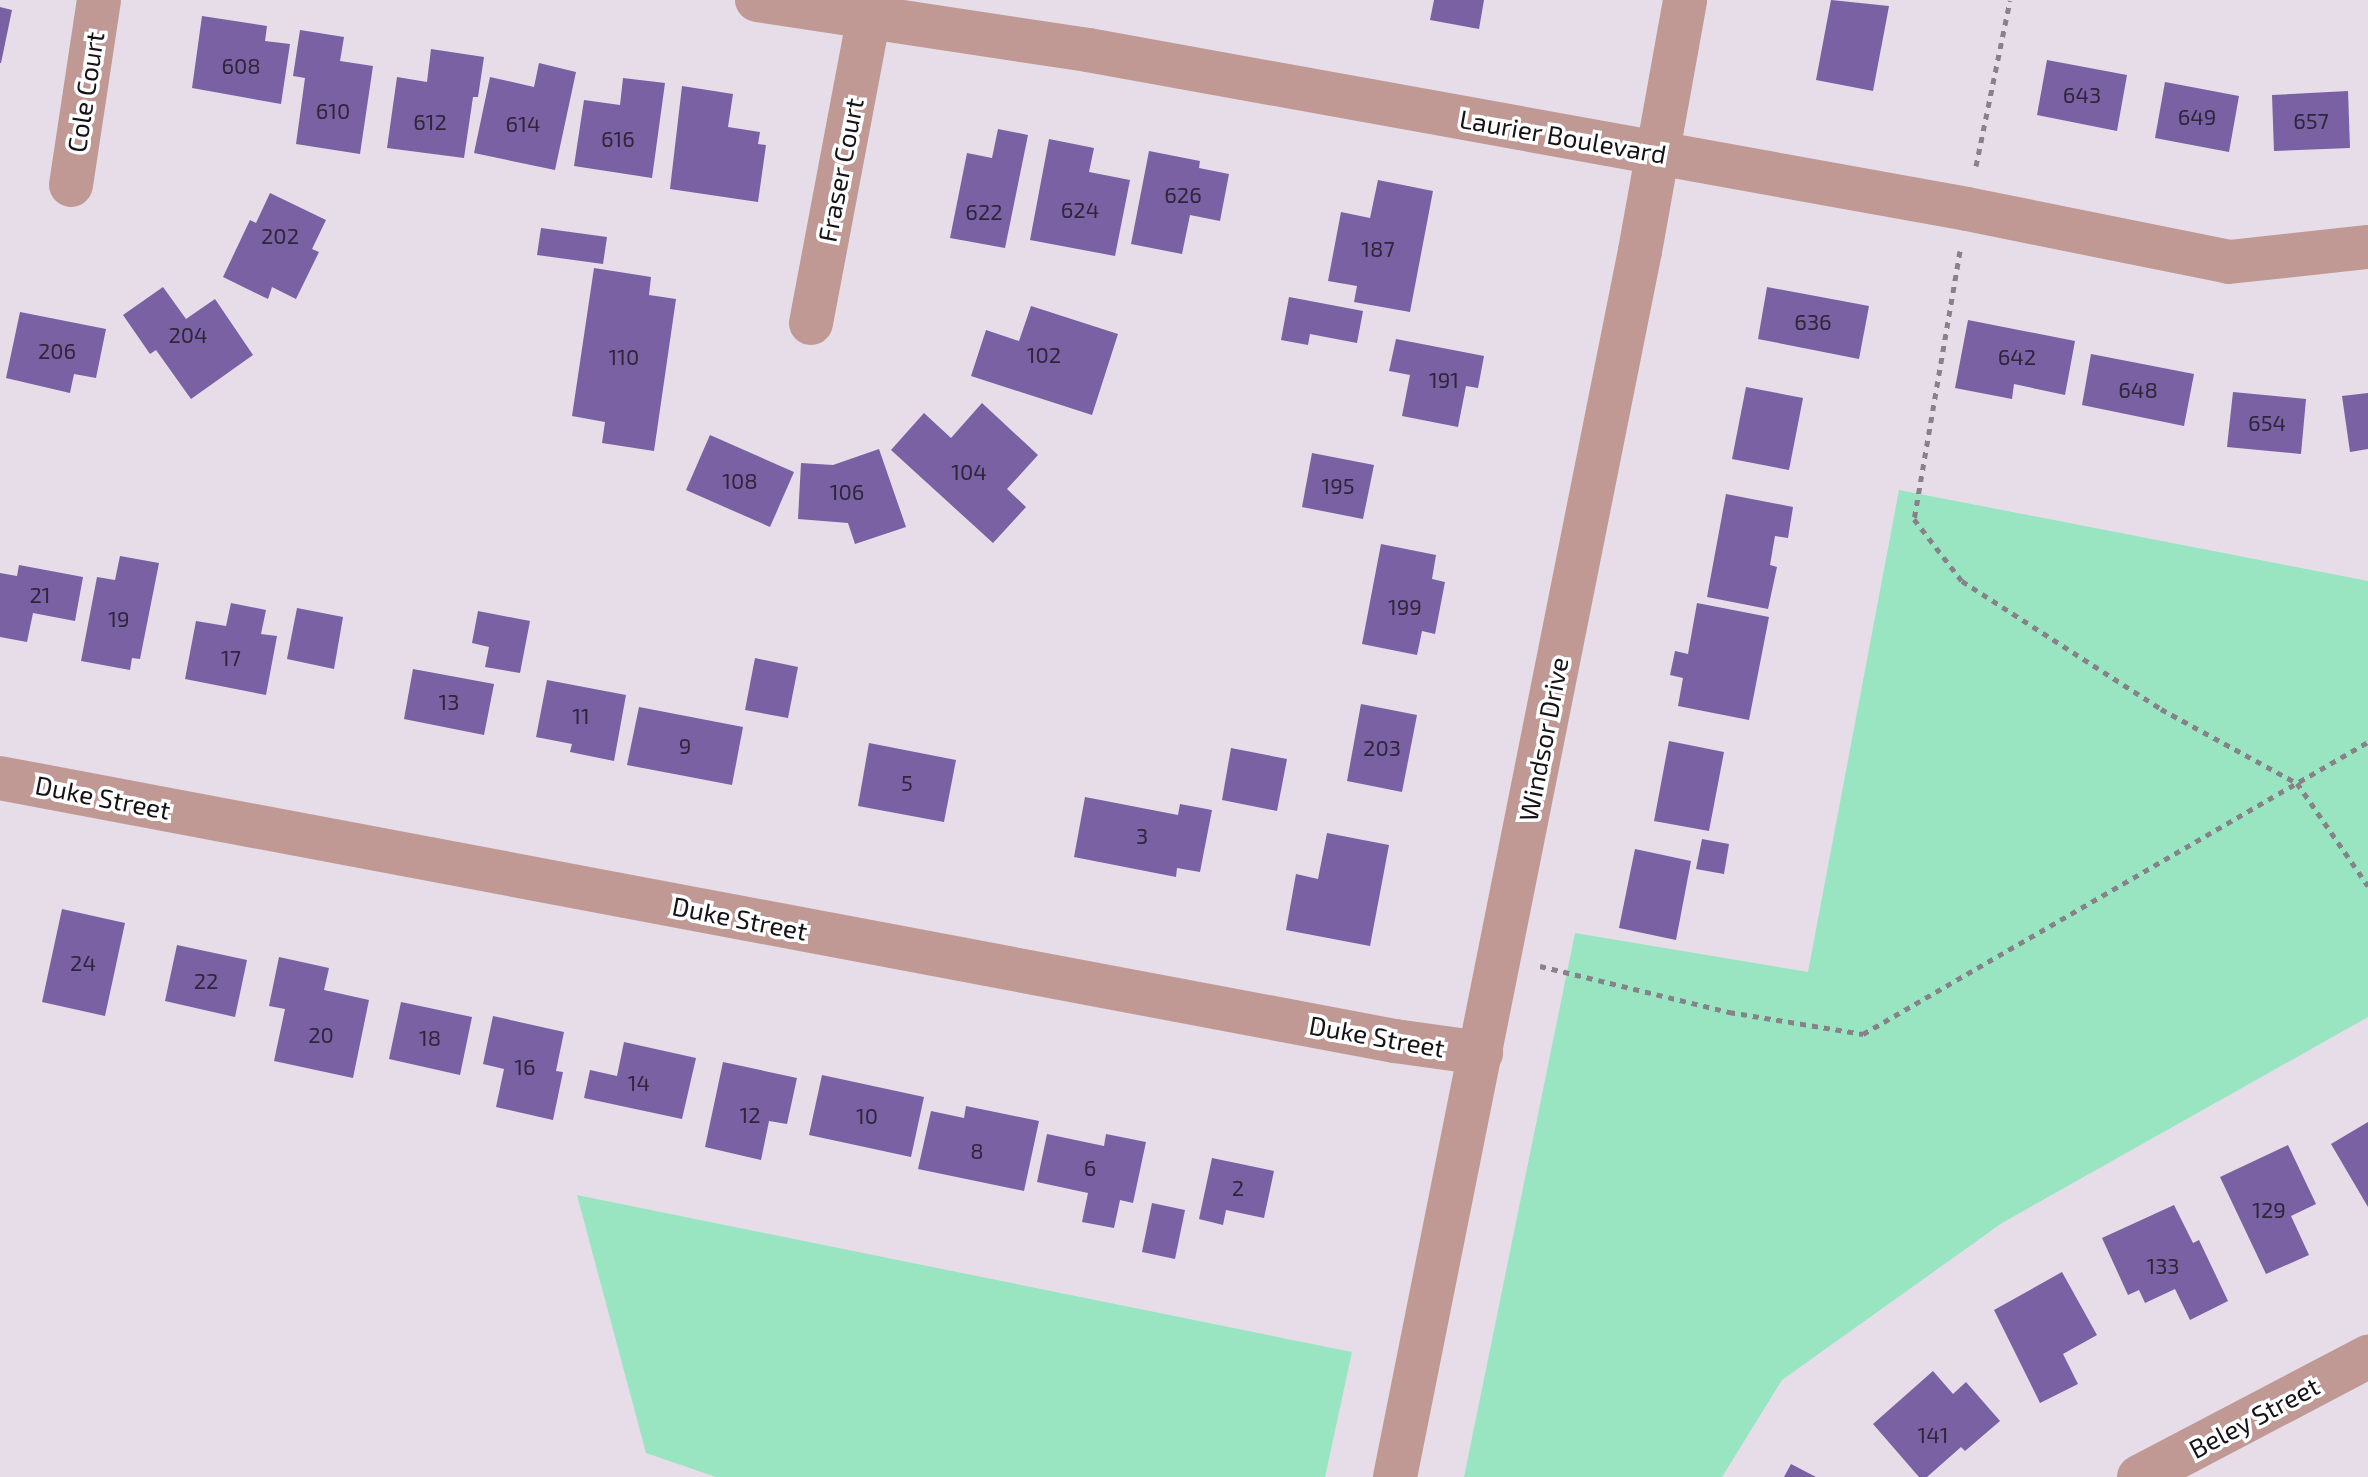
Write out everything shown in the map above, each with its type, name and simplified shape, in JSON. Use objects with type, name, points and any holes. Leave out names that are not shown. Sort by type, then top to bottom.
[{"type":"street","name":"Cole Court","points":[[71,185],[99,0]]},
{"type":"street","name":"Laurier Boulevard","points":[[757,0],[1088,50],[1967,209],[2229,262],[2368,247]]},
{"type":"street","name":"Windsor Drive","points":[[1395,1477],[1659,153],[1685,0]]},
{"type":"street","name":"Fraser Court","points":[[811,323],[869,17]]},
{"type":"street","name":"Duke Street","points":[[0,778],[1395,1041],[1481,1053]]},
{"type":"street","name":"Beley Street","points":[[2139,1477],[2368,1357]]},
{"type":"path","points":[[2010,0],[1967,209],[1914,519],[1962,581],[2161,709],[2297,783],[2368,886]]},
{"type":"path","points":[[1500,956],[1729,1012],[1863,1034],[2368,742]]},
{"type":"green space","points":[[1899,490],[2368,581],[2368,1017],[2002,1223],[1782,1380],[1722,1477],[1464,1477],[1575,933],[1808,972]]},
{"type":"green space","points":[[577,1195],[1352,1352],[1325,1477],[716,1477],[646,1453]]},
{"type":"building","points":[[1434,0],[1484,0],[1479,29],[1430,20]]},
{"type":"building","points":[[1831,0],[1889,6],[1873,91],[1816,80]]},
{"type":"building","points":[[0,7],[12,10],[1,63],[0,63]]},
{"type":"building","points":[[202,16],[267,26],[265,41],[290,44],[281,104],[192,88]]},
{"type":"building","points":[[300,30],[344,37],[340,61],[373,66],[360,154],[296,144],[305,78],[293,76]]},
{"type":"building","points":[[431,49],[484,57],[478,97],[473,97],[464,158],[387,148],[397,77],[427,82]]},
{"type":"building","points":[[2047,60],[2127,75],[2117,131],[2037,115]]},
{"type":"building","points":[[539,63],[576,72],[555,170],[474,153],[490,77],[534,87]]},
{"type":"building","points":[[623,78],[665,83],[652,178],[574,166],[584,100],[620,105]]},
{"type":"building","points":[[2165,82],[2239,96],[2229,152],[2155,138]]},
{"type":"building","points":[[682,86],[733,94],[728,127],[760,132],[758,144],[766,145],[758,202],[670,189]]},
{"type":"building","points":[[2348,91],[2350,148],[2274,151],[2272,95]]},
{"type":"building","points":[[998,129],[1028,135],[1005,248],[950,238],[967,153],[992,158]]},
{"type":"building","points":[[1049,139],[1094,148],[1089,172],[1130,180],[1115,256],[1030,240]]},
{"type":"building","points":[[1149,151],[1200,161],[1199,168],[1229,174],[1220,221],[1190,215],[1182,254],[1131,244]]},
{"type":"building","points":[[1378,180],[1433,191],[1410,312],[1354,302],[1357,286],[1328,281],[1341,212],[1370,218]]},
{"type":"building","points":[[270,193],[326,220],[312,249],[319,252],[296,299],[272,287],[268,299],[223,277],[250,220],[256,223]]},
{"type":"building","points":[[541,228],[607,237],[603,264],[537,255]]},
{"type":"building","points":[[594,268],[651,277],[649,295],[676,299],[654,451],[602,443],[605,422],[572,416]]},
{"type":"building","points":[[163,287],[186,319],[215,299],[253,355],[191,399],[156,350],[150,354],[123,315]]},
{"type":"building","points":[[1767,287],[1869,306],[1859,359],[1758,339]]},
{"type":"building","points":[[1289,297],[1363,311],[1357,343],[1310,334],[1308,345],[1281,340]]},
{"type":"building","points":[[1031,306],[1118,334],[1092,415],[971,376],[986,330],[1019,341]]},
{"type":"building","points":[[20,312],[106,329],[96,378],[74,374],[70,393],[6,378]]},
{"type":"building","points":[[1968,320],[2075,341],[2065,395],[2014,384],[2012,399],[1955,388]]},
{"type":"building","points":[[1396,339],[1484,356],[1478,388],[1466,386],[1458,427],[1402,416],[1410,375],[1389,371]]},
{"type":"building","points":[[2091,354],[2194,374],[2184,426],[2082,405]]},
{"type":"building","points":[[1746,387],[1803,398],[1789,470],[1732,459]]},
{"type":"building","points":[[2233,392],[2306,399],[2301,454],[2227,447]]},
{"type":"building","points":[[2368,393],[2368,449],[2350,452],[2342,396]]},
{"type":"building","points":[[982,403],[1038,455],[1007,489],[1026,507],[993,543],[891,450],[924,413],[951,438]]},
{"type":"building","points":[[710,435],[794,472],[770,527],[686,490]]},
{"type":"building","points":[[879,449],[906,527],[855,544],[848,523],[798,519],[801,463],[833,465]]},
{"type":"building","points":[[1312,453],[1374,465],[1363,519],[1302,507]]},
{"type":"building","points":[[1726,494],[1793,507],[1788,538],[1775,536],[1770,565],[1777,567],[1768,609],[1707,597]]},
{"type":"building","points":[[1381,544],[1436,555],[1432,579],[1445,582],[1435,634],[1422,631],[1417,655],[1362,644]]},
{"type":"building","points":[[120,556],[159,563],[140,659],[132,658],[130,670],[81,661],[97,577],[115,580]]},
{"type":"building","points":[[19,565],[83,577],[75,621],[33,613],[27,642],[0,637],[0,573],[17,576]]},
{"type":"building","points":[[231,603],[266,610],[261,634],[277,636],[266,695],[185,679],[196,621],[226,626]]},
{"type":"building","points":[[1697,603],[1769,617],[1749,720],[1678,706],[1683,678],[1670,675],[1675,651],[1688,654]]},
{"type":"building","points":[[297,608],[343,617],[334,669],[287,659]]},
{"type":"building","points":[[478,611],[530,621],[520,673],[485,667],[489,647],[472,643]]},
{"type":"building","points":[[755,658],[798,667],[788,718],[745,710]]},
{"type":"building","points":[[413,669],[494,684],[484,735],[404,719]]},
{"type":"building","points":[[547,680],[626,695],[614,761],[570,752],[572,744],[536,737]]},
{"type":"building","points":[[1361,704],[1417,715],[1402,792],[1347,781]]},
{"type":"building","points":[[639,707],[743,727],[732,785],[627,765]]},
{"type":"building","points":[[1669,741],[1724,752],[1709,831],[1654,821]]},
{"type":"building","points":[[869,743],[956,760],[944,822],[858,806]]},
{"type":"building","points":[[1231,748],[1287,759],[1277,811],[1222,800]]},
{"type":"building","points":[[1085,797],[1178,815],[1180,804],[1212,810],[1200,872],[1177,868],[1176,877],[1074,857]]},
{"type":"building","points":[[1327,833],[1389,845],[1370,946],[1286,930],[1296,874],[1318,879]]},
{"type":"building","points":[[1702,839],[1729,844],[1724,874],[1696,869]]},
{"type":"building","points":[[1635,849],[1691,861],[1676,940],[1619,928]]},
{"type":"building","points":[[62,909],[125,923],[105,1016],[42,1002]]},
{"type":"building","points":[[177,945],[247,960],[235,1017],[165,1001]]},
{"type":"building","points":[[279,957],[329,968],[324,990],[369,1000],[353,1078],[274,1061],[285,1009],[269,1006]]},
{"type":"building","points":[[401,1002],[472,1017],[460,1075],[389,1059]]},
{"type":"building","points":[[493,1016],[564,1032],[556,1071],[563,1072],[553,1120],[496,1107],[504,1069],[483,1064]]},
{"type":"building","points":[[624,1042],[696,1058],[682,1119],[584,1098],[590,1070],[617,1076]]},
{"type":"building","points":[[723,1062],[797,1078],[787,1124],[769,1121],[761,1160],[705,1147]]},
{"type":"building","points":[[822,1075],[924,1097],[911,1157],[809,1135]]},
{"type":"building","points":[[966,1106],[1039,1121],[1024,1191],[918,1169],[931,1111],[964,1118]]},
{"type":"building","points":[[2368,1122],[2368,1207],[2331,1144]]},
{"type":"building","points":[[1047,1134],[1104,1146],[1106,1134],[1146,1142],[1133,1203],[1120,1200],[1114,1228],[1082,1222],[1088,1193],[1037,1182]]},
{"type":"building","points":[[2288,1145],[2316,1204],[2291,1216],[2309,1255],[2266,1274],[2220,1177]]},
{"type":"building","points":[[1212,1158],[1274,1171],[1264,1218],[1226,1210],[1223,1225],[1199,1219]]},
{"type":"building","points":[[1152,1203],[1185,1210],[1175,1259],[1142,1252]]},
{"type":"building","points":[[2174,1205],[2193,1243],[2199,1240],[2228,1301],[2190,1320],[2175,1289],[2145,1303],[2139,1290],[2128,1295],[2102,1238]]},
{"type":"building","points":[[2062,1272],[2097,1335],[2063,1354],[2078,1384],[2040,1403],[1994,1310]]},
{"type":"building","points":[[1933,1371],[1953,1394],[1966,1382],[2000,1421],[1965,1451],[1961,1447],[1927,1477],[1919,1477],[1873,1424]]},
{"type":"building","points":[[1791,1464],[1816,1477],[1784,1477]]}]
